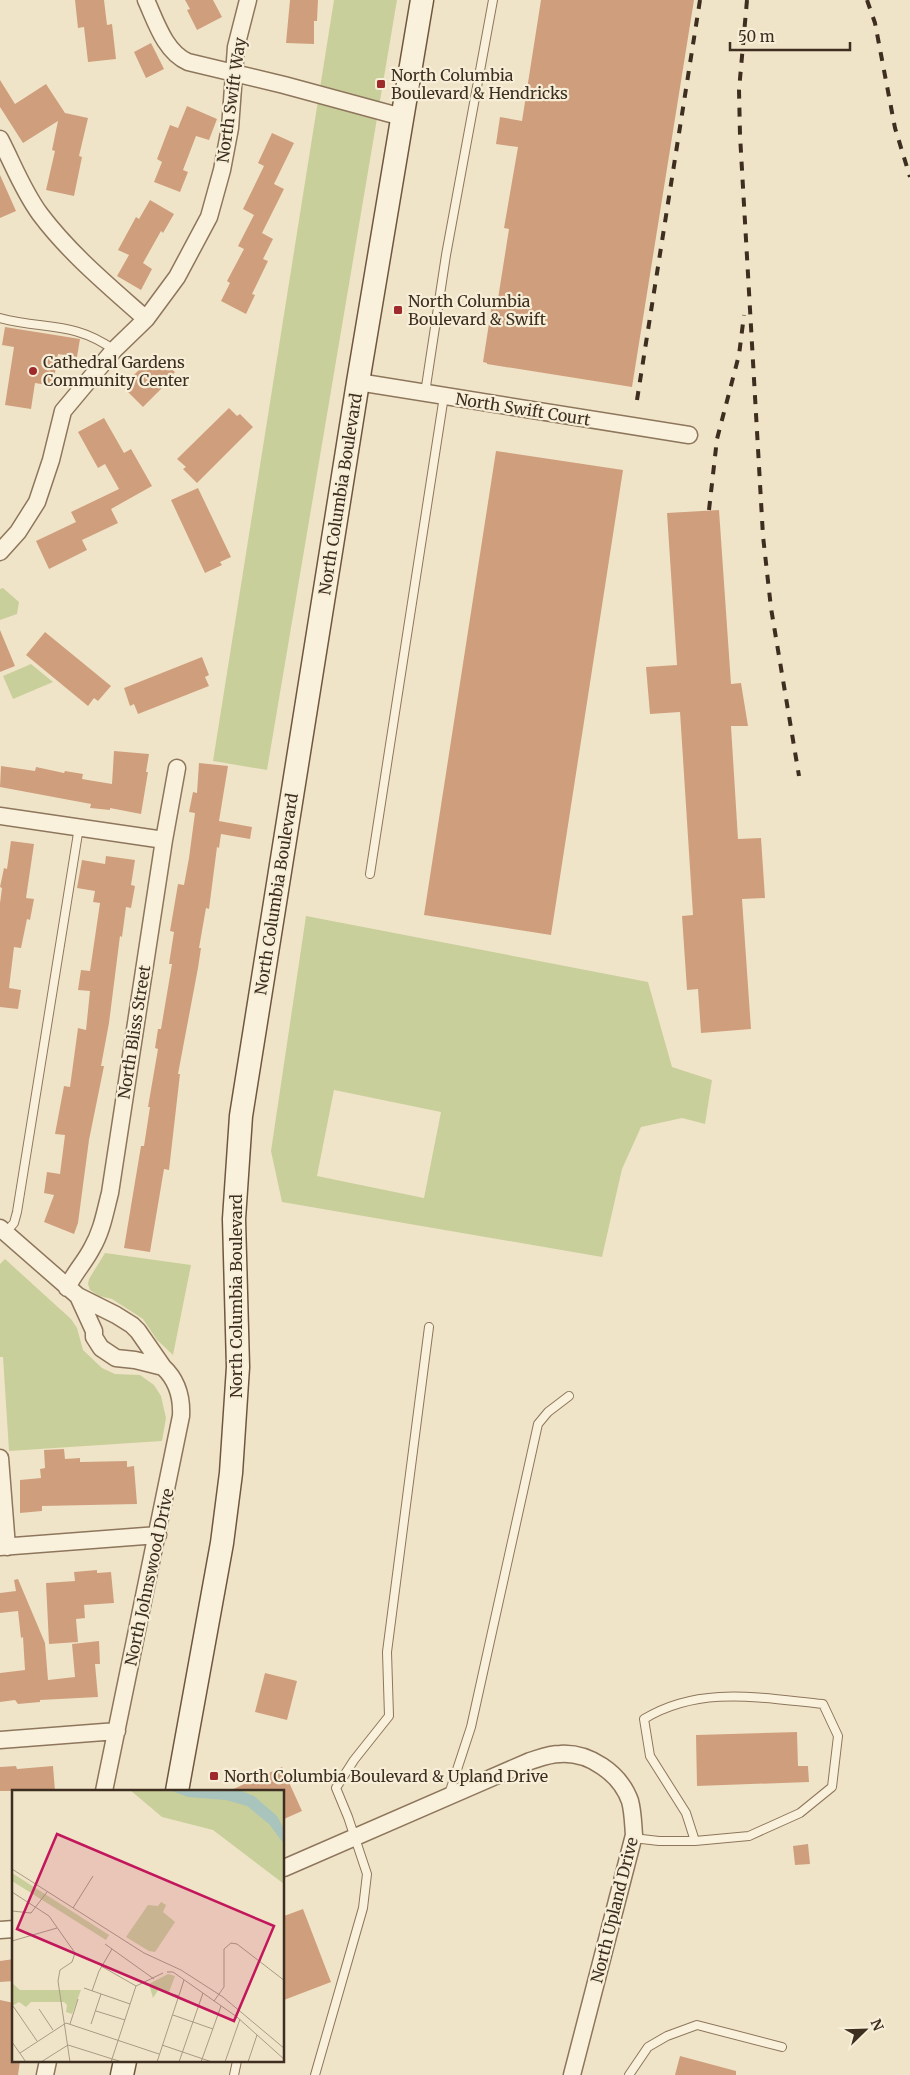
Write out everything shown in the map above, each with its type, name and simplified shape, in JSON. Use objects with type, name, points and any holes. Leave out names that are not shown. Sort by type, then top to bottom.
[{"type":"main road","name":"North Columbia Boulevard","points":[[177,1790],[222,1543],[232,1464],[238,1367],[234,1219],[241,1116],[358,382],[422,0]]},
{"type":"main road","points":[[122,2075],[125,2062]]},
{"type":"street","points":[[146,0],[169,48],[178,58],[402,116]]},
{"type":"street","name":"North Swift Way","points":[[0,552],[9,543],[37,502],[51,460],[63,412],[114,350],[146,320],[181,270],[209,217],[230,128],[236,47],[248,0]]},
{"type":"street","points":[[0,139],[25,190],[40,214],[84,262],[146,320]]},
{"type":"street","name":"North Swift Court","points":[[358,382],[688,436]]},
{"type":"street","name":"North Bliss Street","points":[[73,1292],[74,1274],[93,1247],[101,1231],[110,1193],[164,840],[177,768]]},
{"type":"street","points":[[0,816],[164,840]]},
{"type":"street","name":"North Johnswood Drive","points":[[3,1231],[73,1292],[132,1326],[177,1386],[181,1407],[181,1416],[158,1535],[104,1790]]},
{"type":"street","name":"North Johnswood Drive","points":[[73,1292],[94,1331],[98,1343],[105,1351],[116,1358],[163,1368]]},
{"type":"street","points":[[94,1331],[101,1318],[111,1313]]},
{"type":"street","points":[[130,1360],[141,1350],[143,1339]]},
{"type":"street","points":[[0,1458],[3,1547],[158,1535]]},
{"type":"street","points":[[0,1740],[117,1731]]},
{"type":"street","name":"North Upland Drive","points":[[285,1868],[448,1796],[548,1755],[578,1755],[606,1768],[621,1784],[629,1799],[633,1816],[633,1838],[572,2075]]},
{"type":"street","points":[[45,2075],[48,2062]]},
{"type":"lane","points":[[425,393],[446,255],[493,0]]},
{"type":"lane","points":[[0,318],[64,328],[87,334],[114,350]]},
{"type":"lane","points":[[370,874],[444,396]]},
{"type":"lane","points":[[3,1231],[16,1218],[79,828]]},
{"type":"lane","points":[[315,2075],[362,1908],[367,1874],[336,1788],[354,1760],[389,1716],[387,1652],[429,1327]]},
{"type":"lane","points":[[448,1796],[471,1727],[538,1424],[548,1412],[569,1396]]},
{"type":"lane","points":[[633,1838],[660,1841],[695,1841],[749,1836],[800,1813],[832,1787],[838,1736],[823,1704],[734,1695],[694,1700],[662,1708],[644,1719],[650,1756],[686,1813],[695,1841]]},
{"type":"lane","points":[[629,2075],[648,2047],[667,2036],[697,2025],[782,2047]]},
{"type":"lane","points":[[234,2075],[237,2062]]},
{"type":"green space","points":[[334,0],[397,0],[267,770],[213,761]]},
{"type":"green space","points":[[3,588],[19,602],[17,614],[0,620],[0,589]]},
{"type":"green space","points":[[31,664],[53,682],[13,699],[3,676]]},
{"type":"green space","points":[[306,916],[648,982],[672,1067],[712,1080],[705,1124],[682,1118],[641,1127],[622,1169],[602,1257],[282,1202],[271,1151]],"holes":[[[334,1090],[441,1112],[424,1198],[317,1176]]]},
{"type":"green space","points":[[105,1253],[191,1265],[173,1355],[157,1340],[143,1319],[112,1299],[99,1296],[90,1290],[89,1279]]},
{"type":"green space","points":[[5,1259],[71,1319],[77,1328],[83,1350],[102,1368],[115,1374],[140,1375],[154,1385],[161,1396],[166,1418],[162,1441],[9,1451],[3,1357],[0,1357],[0,1264]]},
{"type":"building","points":[[75,0],[104,0],[107,25],[112,24],[116,59],[88,62],[84,27],[78,28]]},
{"type":"building","points":[[185,0],[213,0],[222,17],[197,30],[187,10],[190,9]]},
{"type":"building","points":[[290,0],[318,0],[317,21],[314,21],[314,44],[286,43]]},
{"type":"building","points":[[541,0],[694,0],[632,387],[483,362],[492,304],[497,305],[509,229],[504,228],[518,147],[496,144],[500,117],[522,121]]},
{"type":"building","points":[[151,43],[164,69],[146,78],[134,52]]},
{"type":"building","points":[[0,80],[15,104],[46,84],[65,113],[88,118],[79,156],[82,157],[74,196],[46,190],[55,151],[52,150],[58,121],[23,143],[0,107]]},
{"type":"building","points":[[187,106],[217,119],[209,140],[196,136],[183,170],[188,172],[180,192],[154,182],[162,162],[157,159],[170,125],[178,128]]},
{"type":"building","points":[[272,133],[294,143],[274,184],[284,189],[262,233],[273,239],[263,259],[268,261],[252,294],[255,295],[246,314],[221,301],[230,283],[227,281],[244,249],[238,246],[254,215],[243,209],[264,166],[258,163]]},
{"type":"building","points":[[0,175],[16,211],[0,218]]},
{"type":"building","points":[[150,200],[174,214],[163,233],[161,231],[143,263],[152,269],[141,290],[117,276],[129,255],[118,250],[136,217],[139,219]]},
{"type":"building","points":[[5,327],[80,339],[77,357],[58,354],[53,386],[35,383],[31,409],[5,405],[14,347],[2,345]]},
{"type":"building","points":[[156,354],[175,372],[143,407],[122,386]]},
{"type":"building","points":[[229,408],[237,416],[240,414],[253,427],[197,483],[183,469],[186,467],[177,459]]},
{"type":"building","points":[[104,418],[124,453],[131,449],[152,486],[111,509],[118,523],[82,540],[87,550],[49,569],[36,541],[76,522],[71,512],[119,489],[105,464],[98,468],[78,432]]},
{"type":"building","points":[[496,451],[623,470],[551,935],[424,915]]},
{"type":"building","points":[[198,488],[231,557],[220,562],[222,565],[205,573],[171,500]]},
{"type":"building","points":[[719,510],[731,684],[741,683],[748,726],[731,726],[738,839],[761,838],[765,898],[742,899],[751,1029],[701,1033],[698,989],[687,990],[682,916],[693,915],[680,712],[650,714],[646,667],[677,665],[667,513]]},
{"type":"building","points":[[0,630],[15,666],[0,672]]},
{"type":"building","points":[[45,632],[111,686],[98,701],[94,698],[88,706],[26,655]]},
{"type":"building","points":[[202,657],[209,675],[205,677],[209,686],[138,714],[134,704],[130,706],[124,688]]},
{"type":"building","points":[[114,751],[149,754],[141,814],[110,808],[110,810],[90,808],[91,804],[0,787],[1,766],[35,771],[36,767],[64,773],[65,771],[83,774],[82,779],[112,784]]},
{"type":"building","points":[[199,763],[228,766],[219,821],[252,827],[250,839],[221,834],[219,848],[217,847],[209,909],[206,908],[199,948],[201,948],[198,968],[178,1074],[180,1074],[169,1170],[164,1169],[150,1252],[124,1248],[141,1146],[144,1146],[150,1107],[148,1107],[158,1049],[155,1048],[158,1029],[161,1029],[172,964],[169,964],[174,932],[170,931],[178,884],[184,885],[189,858],[195,813],[189,812],[193,792],[197,793]]},
{"type":"building","points":[[11,841],[34,844],[26,898],[34,899],[30,920],[27,919],[21,948],[14,947],[9,988],[21,990],[18,1009],[0,1007],[0,903],[2,888],[0,887],[4,868],[7,869]]},
{"type":"building","points":[[106,856],[135,860],[131,885],[135,886],[131,908],[126,907],[122,937],[120,936],[109,1023],[101,1066],[104,1066],[89,1140],[78,1223],[74,1234],[44,1222],[54,1195],[44,1193],[47,1172],[60,1174],[65,1135],[55,1134],[64,1086],[70,1087],[78,1028],[86,1030],[90,991],[78,990],[81,970],[90,971],[100,903],[93,902],[95,891],[77,888],[82,860],[105,864]]},
{"type":"building","points":[[64,1449],[65,1459],[80,1458],[80,1462],[127,1461],[127,1467],[134,1466],[137,1504],[42,1506],[42,1511],[20,1513],[20,1480],[41,1478],[40,1469],[45,1468],[44,1450]]},
{"type":"building","points":[[97,1570],[97,1573],[111,1572],[114,1603],[84,1605],[85,1618],[76,1619],[78,1642],[49,1644],[46,1583],[75,1581],[74,1572]]},
{"type":"building","points":[[18,1579],[45,1643],[48,1680],[75,1677],[72,1644],[99,1641],[100,1664],[95,1664],[98,1697],[40,1700],[40,1702],[18,1704],[15,1700],[0,1702],[0,1673],[25,1670],[23,1637],[21,1638],[18,1611],[0,1613],[0,1593],[16,1591],[14,1580]]},
{"type":"building","points":[[265,1673],[297,1681],[287,1720],[255,1712]]},
{"type":"building","points":[[797,1732],[798,1766],[808,1766],[809,1782],[697,1786],[696,1735]]},
{"type":"building","points":[[16,1766],[17,1769],[53,1766],[55,1790],[0,1791],[0,1767]]},
{"type":"building","points":[[282,1767],[302,1811],[285,1819],[285,1790],[231,1790]]},
{"type":"building","points":[[808,1844],[810,1864],[795,1865],[793,1846]]},
{"type":"building","points":[[303,1909],[331,1982],[285,2000],[285,1916]]},
{"type":"building","points":[[12,1959],[12,1981],[0,1982],[0,1961]]},
{"type":"building","points":[[0,2000],[12,2003],[12,2062],[20,2062],[18,2075],[0,2075]]},
{"type":"building","points":[[680,2056],[736,2071],[736,2075],[675,2075]]},
{"type":"railway","points":[[637,400],[700,0]]},
{"type":"railway","points":[[747,0],[739,90],[740,135],[763,536],[771,608],[799,776]]},
{"type":"railway","points":[[867,0],[875,23],[895,128],[910,177]]},
{"type":"railway","points":[[709,510],[717,439],[739,355],[744,315]]},
{"type":"place","name":"North Columbia Boulevard & Hendricks","points":[[381,84]]},
{"type":"place","name":"North Columbia Boulevard & Swift","points":[[398,310]]},
{"type":"place","name":"Cathedral Gardens Community Center","points":[[33,371]]},
{"type":"place","name":"North Columbia Boulevard & Upland Drive","points":[[214,1776]]}]
